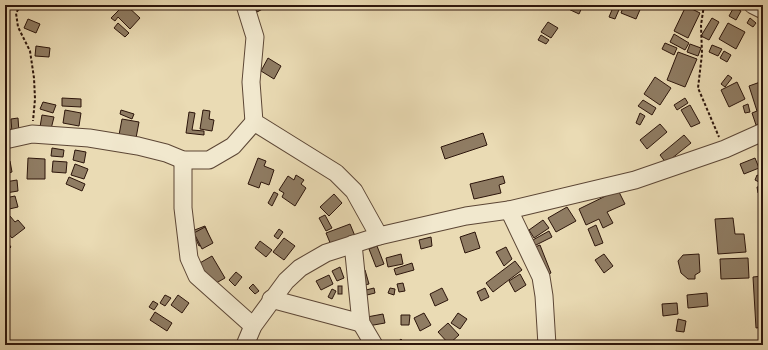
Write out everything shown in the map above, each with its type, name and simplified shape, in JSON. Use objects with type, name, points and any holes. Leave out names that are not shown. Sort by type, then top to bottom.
[{"type":"street","points":[[5,140],[32,134],[89,138],[138,146],[166,153],[184,160],[209,160],[233,146],[254,122],[251,82],[256,37],[245,5]]},
{"type":"street","points":[[753,5],[763,10]]},
{"type":"street","points":[[254,122],[336,173],[354,191],[379,236]]},
{"type":"street","points":[[245,345],[253,326],[286,280],[300,268],[326,253],[379,236],[466,216],[509,210],[635,180],[725,149],[763,132]]},
{"type":"street","points":[[184,160],[183,208],[189,258],[197,276],[253,326]]},
{"type":"street","points":[[509,210],[541,277],[544,296],[547,345]]},
{"type":"street","points":[[353,244],[361,323],[374,345]]},
{"type":"street","points":[[271,299],[361,323]]},
{"type":"path","points":[[21,5],[16,14],[18,27],[30,51],[34,78],[35,99],[32,134]]},
{"type":"path","points":[[704,5],[701,26],[702,54],[698,88],[725,149]]},
{"type":"building","points":[[124,5],[126,5],[140,18],[130,29],[118,17],[115,21],[111,18]]},
{"type":"building","points":[[253,5],[270,5],[257,12]]},
{"type":"building","points":[[560,5],[583,5],[579,14]]},
{"type":"building","points":[[614,5],[621,5],[615,19],[609,17]]},
{"type":"building","points":[[624,5],[642,5],[636,19],[621,13]]},
{"type":"building","points":[[686,6],[700,13],[688,38],[674,31]]},
{"type":"building","points":[[734,7],[741,11],[736,20],[729,16]]},
{"type":"building","points":[[712,18],[719,22],[709,40],[701,36]]},
{"type":"building","points":[[750,18],[756,23],[753,27],[747,23]]},
{"type":"building","points":[[28,19],[40,24],[36,33],[24,28]]},
{"type":"building","points":[[548,22],[558,28],[551,38],[541,32]]},
{"type":"building","points":[[118,23],[129,33],[125,37],[114,28]]},
{"type":"building","points":[[728,23],[745,32],[736,49],[719,39]]},
{"type":"building","points":[[674,34],[689,43],[685,50],[670,42]]},
{"type":"building","points":[[541,35],[549,40],[546,44],[538,40]]},
{"type":"building","points":[[665,43],[677,48],[674,55],[662,49]]},
{"type":"building","points":[[690,44],[701,48],[698,56],[687,52]]},
{"type":"building","points":[[712,45],[722,49],[718,56],[709,52]]},
{"type":"building","points":[[36,46],[50,48],[49,57],[35,56]]},
{"type":"building","points":[[724,51],[731,55],[727,62],[720,58]]},
{"type":"building","points":[[678,52],[697,59],[685,87],[667,80]]},
{"type":"building","points":[[268,58],[281,66],[274,79],[261,71]]},
{"type":"building","points":[[728,75],[732,78],[725,87],[721,84]]},
{"type":"building","points":[[655,77],[671,88],[660,105],[644,94]]},
{"type":"building","points":[[763,81],[763,122],[756,125],[752,113],[757,111],[749,86]]},
{"type":"building","points":[[737,82],[745,99],[729,107],[721,90]]},
{"type":"building","points":[[62,98],[81,99],[81,107],[62,106]]},
{"type":"building","points":[[685,98],[688,103],[677,110],[674,105]]},
{"type":"building","points":[[643,100],[656,108],[652,115],[638,106]]},
{"type":"building","points":[[43,102],[56,105],[53,113],[40,109]]},
{"type":"building","points":[[748,104],[750,112],[745,113],[743,106]]},
{"type":"building","points":[[690,105],[700,123],[691,127],[681,110]]},
{"type":"building","points":[[65,110],[81,113],[79,126],[63,123]]},
{"type":"building","points":[[121,110],[134,114],[132,119],[120,114]]},
{"type":"building","points":[[203,110],[210,111],[209,119],[214,120],[212,131],[200,129]]},
{"type":"building","points":[[189,112],[195,113],[192,130],[204,131],[204,135],[186,133]]},
{"type":"building","points":[[640,113],[645,116],[640,125],[636,123]]},
{"type":"building","points":[[42,115],[54,117],[51,129],[40,127]]},
{"type":"building","points":[[18,118],[19,132],[12,133],[11,119]]},
{"type":"building","points":[[122,119],[139,122],[136,138],[119,135]]},
{"type":"building","points":[[5,121],[8,121],[11,134],[5,135]]},
{"type":"building","points":[[660,124],[667,132],[647,149],[640,140]]},
{"type":"building","points":[[483,133],[487,145],[445,159],[441,147]]},
{"type":"building","points":[[684,135],[691,143],[666,163],[660,155]]},
{"type":"building","points":[[52,148],[64,150],[63,157],[51,156]]},
{"type":"building","points":[[75,150],[86,152],[84,163],[73,160]]},
{"type":"building","points":[[28,158],[45,159],[45,179],[27,179]]},
{"type":"building","points":[[258,158],[266,161],[264,166],[274,170],[269,185],[261,182],[259,188],[248,184]]},
{"type":"building","points":[[755,158],[759,168],[744,174],[740,164]]},
{"type":"building","points":[[10,161],[12,172],[5,174],[5,162]]},
{"type":"building","points":[[53,161],[67,162],[66,173],[52,172]]},
{"type":"building","points":[[75,164],[88,169],[84,179],[71,175]]},
{"type":"building","points":[[296,175],[304,180],[301,184],[306,188],[295,206],[282,197],[284,193],[279,190],[288,176],[294,180]]},
{"type":"building","points":[[757,175],[761,177],[759,182],[755,180]]},
{"type":"building","points":[[503,176],[505,183],[499,185],[501,193],[474,199],[470,184]]},
{"type":"building","points":[[69,177],[85,184],[82,191],[66,184]]},
{"type":"building","points":[[17,180],[18,191],[6,193],[5,182]]},
{"type":"building","points":[[763,186],[763,192],[758,193],[757,187]]},
{"type":"building","points":[[618,190],[625,204],[607,212],[613,223],[603,228],[599,219],[586,225],[579,209]]},
{"type":"building","points":[[274,192],[278,194],[272,206],[268,203]]},
{"type":"building","points":[[334,194],[342,203],[329,216],[320,207]]},
{"type":"building","points":[[15,196],[18,207],[5,210],[5,198]]},
{"type":"building","points":[[567,207],[576,221],[556,232],[548,218]]},
{"type":"building","points":[[325,215],[332,228],[326,231],[319,218]]},
{"type":"building","points":[[10,216],[15,222],[18,220],[25,228],[12,238],[5,230],[5,220]]},
{"type":"building","points":[[733,218],[735,234],[744,234],[746,252],[718,254],[715,219]]},
{"type":"building","points":[[543,220],[549,228],[534,238],[529,230]]},
{"type":"building","points":[[350,224],[355,236],[331,245],[326,233]]},
{"type":"building","points":[[596,225],[603,243],[595,246],[588,229]]},
{"type":"building","points":[[205,226],[211,241],[199,246],[192,231]]},
{"type":"building","points":[[205,227],[213,243],[202,249],[194,233]]},
{"type":"building","points":[[279,229],[283,232],[278,239],[274,236]]},
{"type":"building","points":[[549,231],[552,237],[534,246],[531,241]]},
{"type":"building","points":[[475,232],[480,248],[465,253],[460,237]]},
{"type":"building","points":[[431,237],[432,246],[421,249],[419,240]]},
{"type":"building","points":[[284,238],[295,246],[284,260],[273,252]]},
{"type":"building","points":[[5,239],[11,247],[6,252],[5,251]]},
{"type":"building","points":[[260,241],[272,250],[266,257],[255,248]]},
{"type":"building","points":[[540,245],[551,273],[542,277],[530,249]]},
{"type":"building","points":[[377,246],[384,264],[376,267],[369,249]]},
{"type":"building","points":[[506,247],[512,259],[504,266],[496,252]]},
{"type":"building","points":[[401,254],[403,264],[388,267],[386,258]]},
{"type":"building","points":[[604,254],[613,266],[604,273],[595,260]]},
{"type":"building","points":[[699,254],[700,272],[695,275],[695,279],[688,279],[681,273],[678,261],[683,255]]},
{"type":"building","points":[[212,256],[225,278],[211,286],[198,264]]},
{"type":"building","points":[[748,258],[749,278],[721,279],[720,259]]},
{"type":"building","points":[[515,261],[522,270],[493,292],[486,283]]},
{"type":"building","points":[[412,263],[414,270],[396,275],[394,269]]},
{"type":"building","points":[[340,267],[344,278],[337,281],[332,271]]},
{"type":"building","points":[[365,270],[369,284],[360,286],[356,272]]},
{"type":"building","points":[[236,272],[242,277],[235,286],[229,280]]},
{"type":"building","points":[[520,274],[526,285],[515,292],[509,281]]},
{"type":"building","points":[[329,275],[333,284],[321,290],[316,281]]},
{"type":"building","points":[[763,276],[763,327],[756,328],[753,277]]},
{"type":"building","points":[[403,283],[405,291],[399,292],[397,284]]},
{"type":"building","points":[[253,284],[259,291],[255,294],[249,288]]},
{"type":"building","points":[[338,286],[342,286],[342,294],[338,294]]},
{"type":"building","points":[[374,288],[375,293],[363,296],[362,291]]},
{"type":"building","points":[[390,288],[395,289],[394,295],[388,293]]},
{"type":"building","points":[[442,288],[448,300],[435,306],[430,294]]},
{"type":"building","points":[[485,288],[489,297],[481,301],[477,292]]},
{"type":"building","points":[[332,289],[336,291],[332,299],[328,297]]},
{"type":"building","points":[[707,293],[708,306],[688,308],[687,295]]},
{"type":"building","points":[[165,295],[171,298],[165,306],[160,303]]},
{"type":"building","points":[[178,295],[189,303],[182,313],[171,305]]},
{"type":"building","points":[[153,301],[158,304],[154,310],[149,307]]},
{"type":"building","points":[[677,303],[678,314],[663,316],[662,304]]},
{"type":"building","points":[[155,312],[172,323],[167,331],[150,320]]},
{"type":"building","points":[[424,313],[431,325],[420,331],[414,318]]},
{"type":"building","points":[[458,313],[467,319],[460,329],[451,323]]},
{"type":"building","points":[[383,314],[385,323],[368,326],[367,317]]},
{"type":"building","points":[[401,315],[410,315],[409,325],[401,325]]},
{"type":"building","points":[[678,319],[686,321],[684,332],[676,331]]},
{"type":"building","points":[[448,323],[459,335],[449,344],[438,332]]},
{"type":"building","points":[[401,339],[406,345],[394,345]]}]
